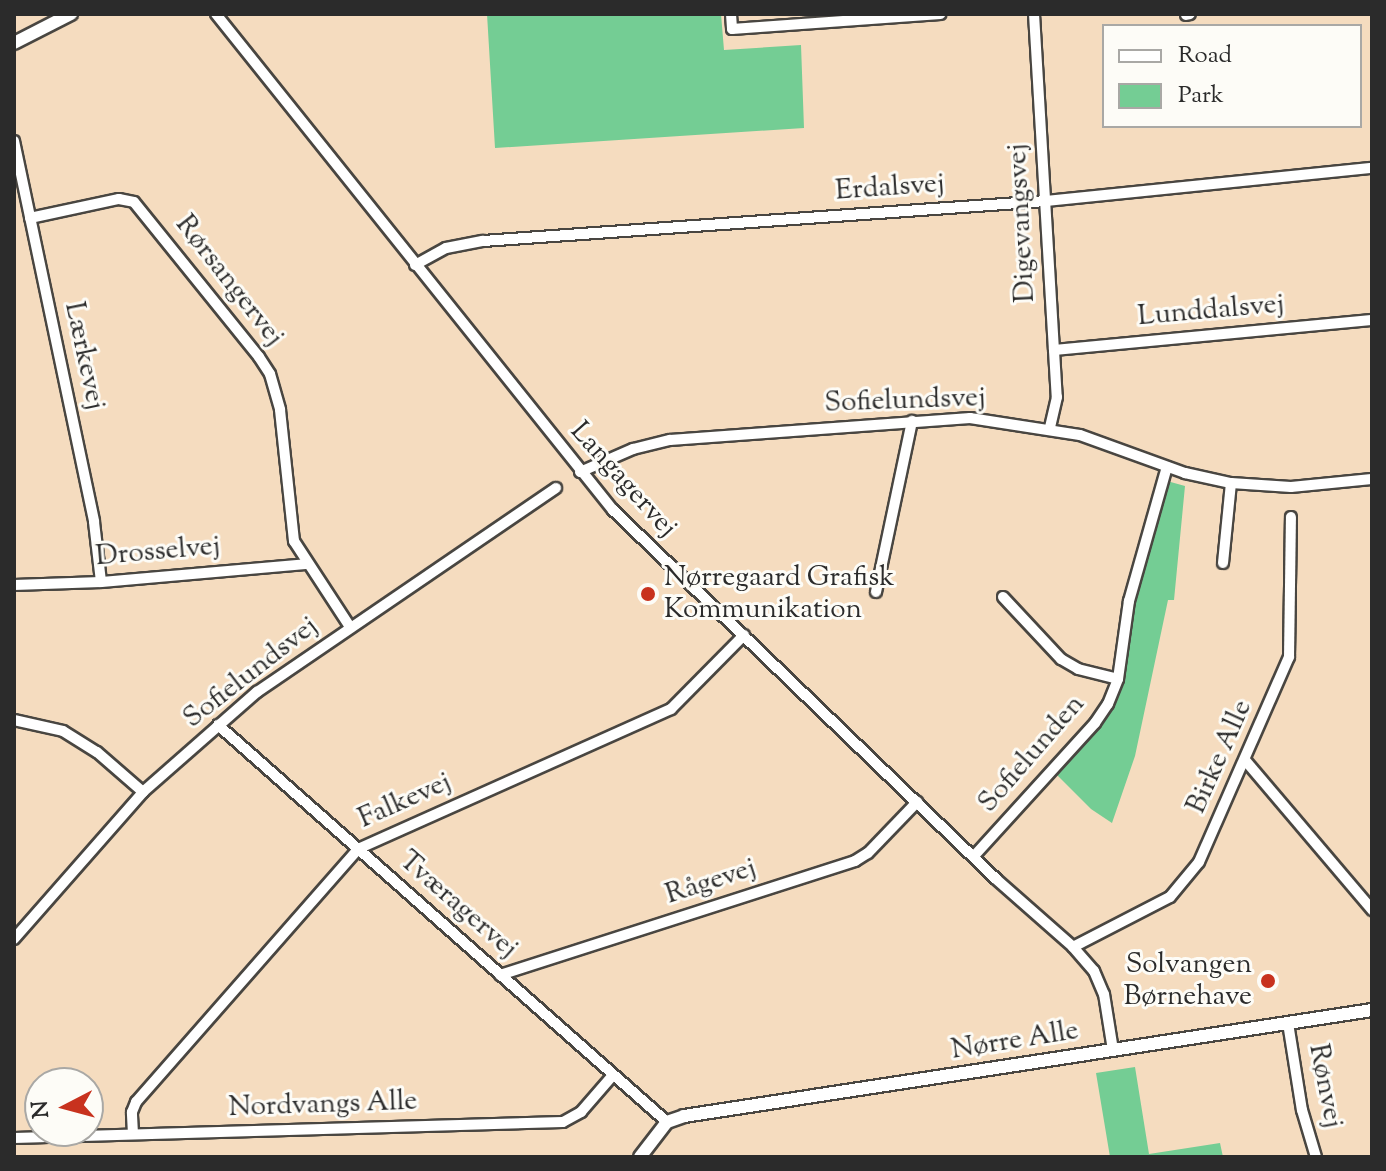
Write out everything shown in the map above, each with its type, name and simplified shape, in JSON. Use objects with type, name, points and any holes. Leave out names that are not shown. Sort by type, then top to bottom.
[{"type":"street","points":[[14,43],[71,14]]},
{"type":"street","name":"Langagervej","points":[[216,14],[580,472],[641,539],[1073,947],[1094,971],[1104,994],[1113,1050]]},
{"type":"street","points":[[731,14],[732,29],[940,14]]},
{"type":"street","name":"Digevangsvej","points":[[1034,14],[1057,404],[1050,428]]},
{"type":"street","name":"Lærkevej","points":[[15,147],[94,522],[101,582]]},
{"type":"street","name":"Erdalsvej","points":[[415,265],[446,248],[483,241],[1046,201],[1372,168]]},
{"type":"street","name":"Rørsangervej","points":[[30,218],[119,199],[140,206],[270,374],[280,410],[291,530],[306,564],[350,627]]},
{"type":"street","name":"Lunddalsvej","points":[[1054,350],[1372,320]]},
{"type":"street","name":"Sofielundsvej","points":[[580,472],[633,449],[670,440],[970,418],[1050,428],[1167,467],[1231,483],[1291,487],[1372,479]]},
{"type":"street","points":[[876,592],[912,421]]},
{"type":"street","name":"Sofielunden","points":[[974,856],[1095,723],[1118,679],[1129,601],[1167,467]]},
{"type":"street","points":[[1223,563],[1231,483]]},
{"type":"street","name":"Sofielundsvej","points":[[14,939],[143,792],[257,692],[556,488]]},
{"type":"street","name":"Birke Alle","points":[[1073,947],[1170,897],[1199,862],[1289,657],[1291,517]]},
{"type":"street","name":"Drosselvej","points":[[14,585],[101,582],[306,564]]},
{"type":"street","name":"Sofielunden","points":[[1003,597],[1061,659],[1078,669],[1118,679]]},
{"type":"street","name":"Falkevej","points":[[133,1134],[132,1112],[136,1102],[358,849],[671,709],[744,635]]},
{"type":"street","points":[[14,720],[63,731],[97,752],[143,792]]},
{"type":"street","name":"Tværagervej","points":[[218,725],[667,1122]]},
{"type":"street","points":[[1245,760],[1372,910]]},
{"type":"street","name":"Rågevej","points":[[500,975],[855,861],[868,853],[917,802]]},
{"type":"street","name":"Nørre Alle","points":[[667,1122],[705,1112],[1372,1010]]},
{"type":"street","name":"Rønvej","points":[[1288,1023],[1302,1110],[1316,1157]]},
{"type":"street","name":"Nordvangs Alle","points":[[14,1138],[563,1122],[581,1112],[613,1075]]},
{"type":"street","points":[[640,1157],[667,1122]]},
{"type":"green space","points":[[487,14],[721,14],[724,50],[801,45],[804,128],[495,148]]},
{"type":"green space","points":[[1167,481],[1185,486],[1174,600],[1168,600],[1135,756],[1112,823],[1091,809],[1056,774],[1101,725],[1118,694],[1133,604]]},
{"type":"green space","points":[[1135,1067],[1149,1154],[1220,1143],[1223,1157],[1110,1157],[1096,1073]]},
{"type":"place","name":"Nørregaard Grafisk Kommunikation","points":[[648,594]]},
{"type":"place","name":"Solvangen Børnehave","points":[[1268,981]]}]
